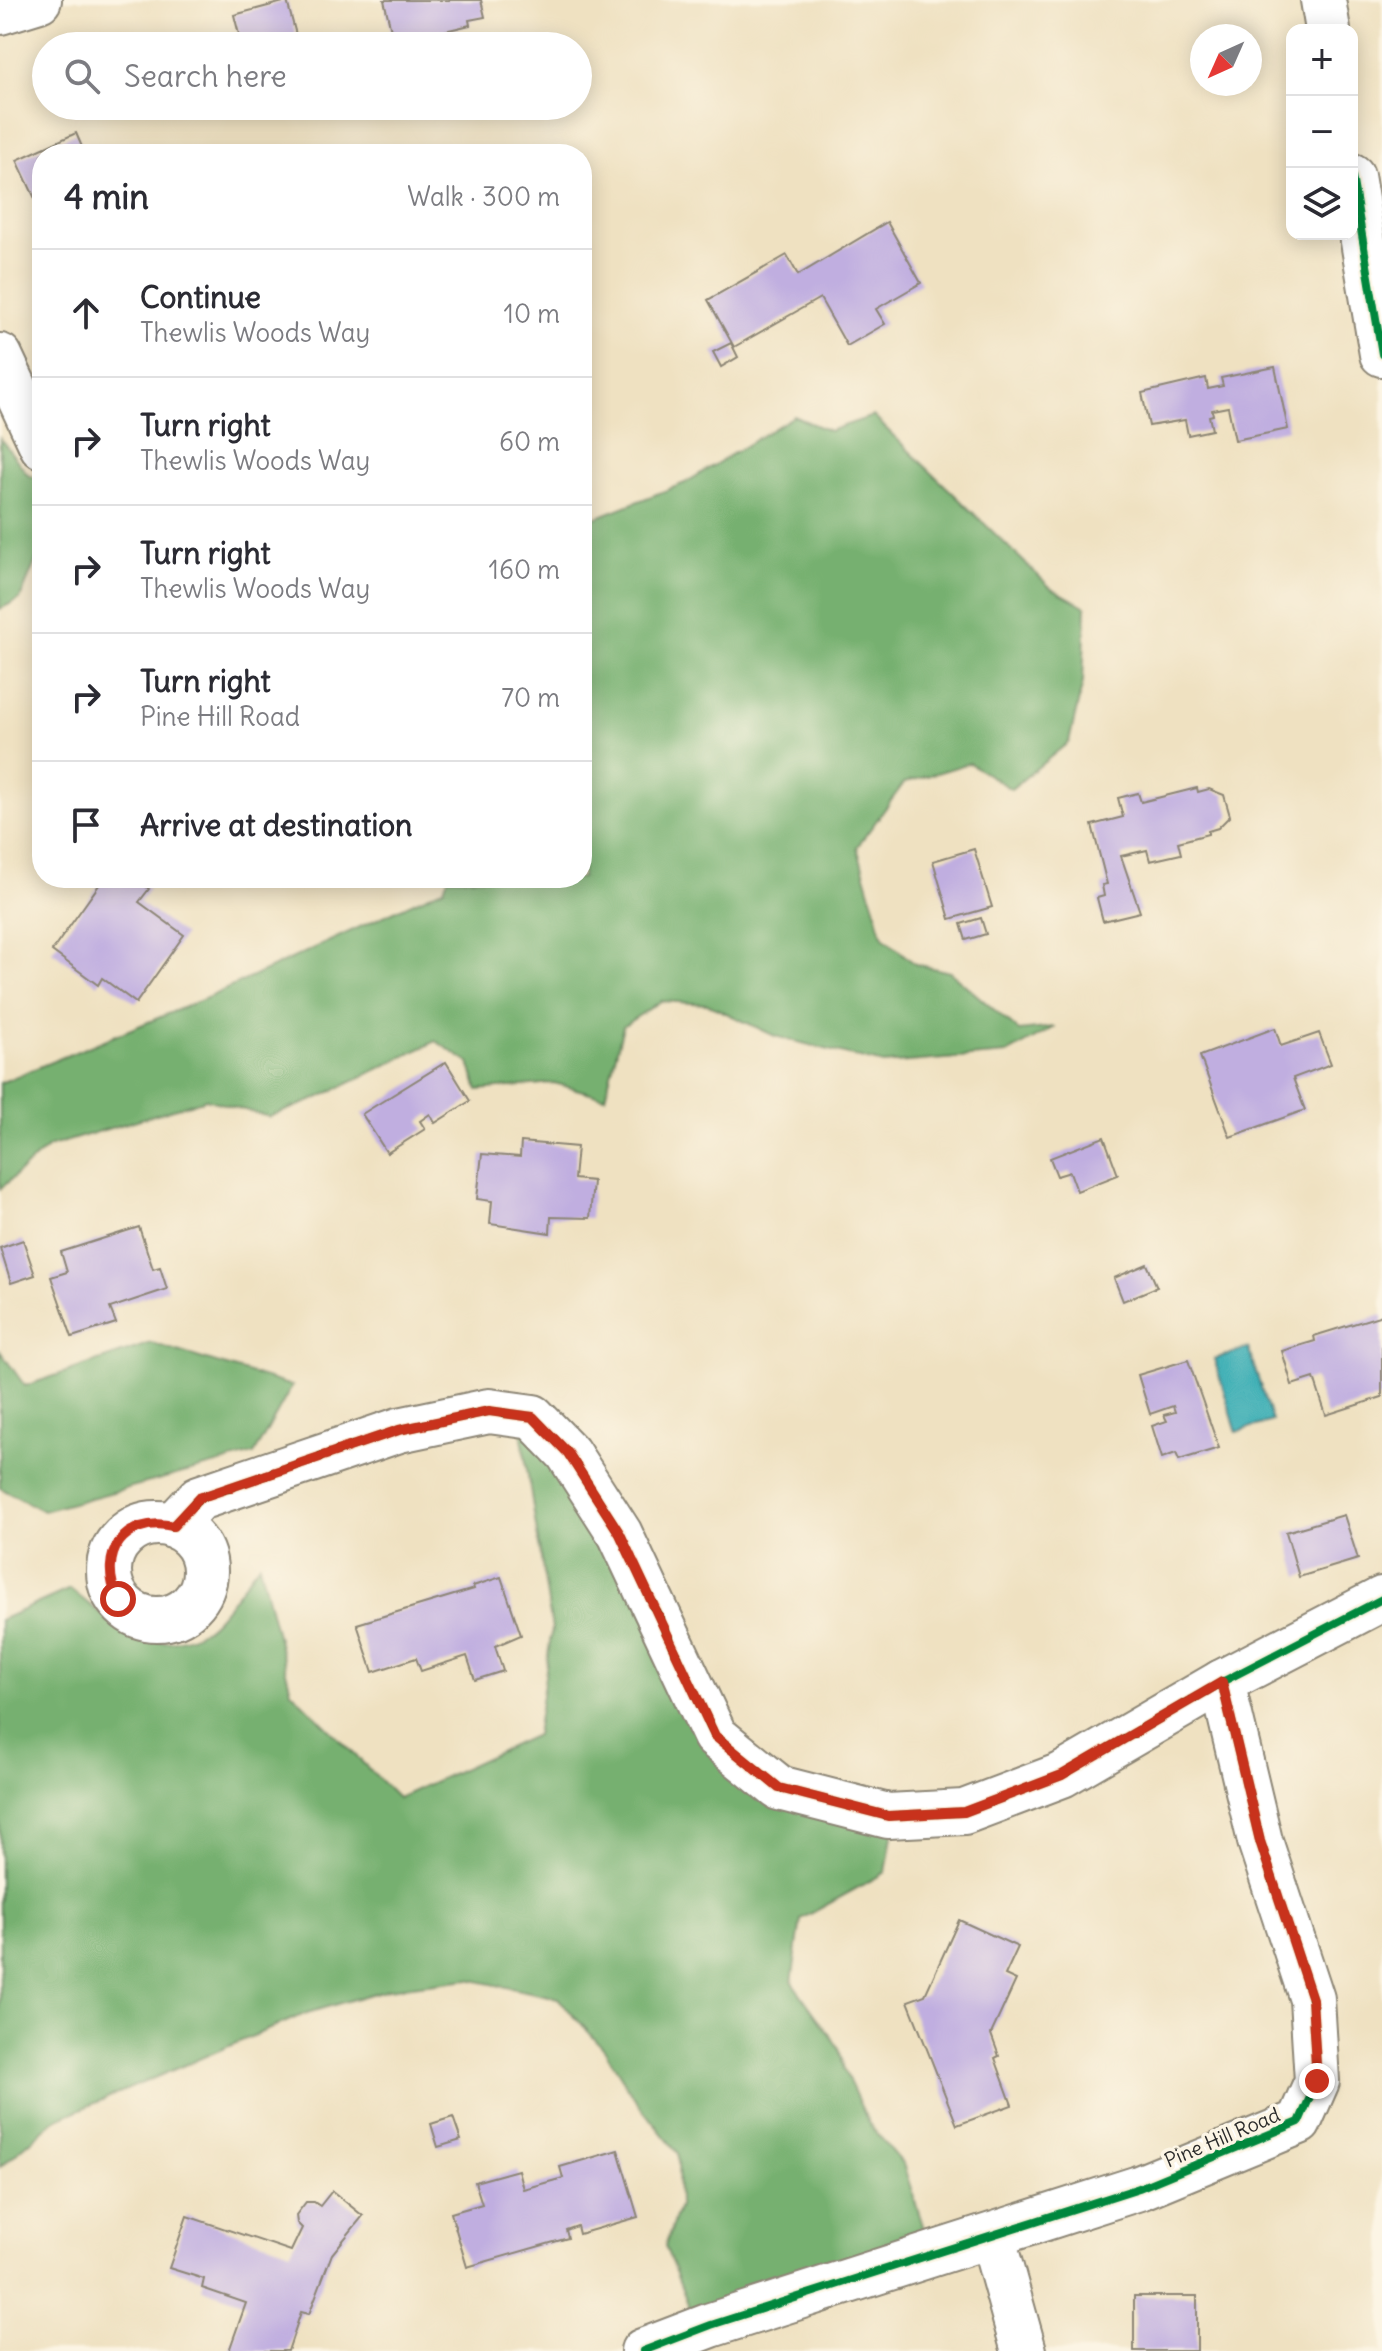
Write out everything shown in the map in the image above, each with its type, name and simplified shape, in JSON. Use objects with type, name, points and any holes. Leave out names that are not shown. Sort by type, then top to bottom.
[{"type":"street","points":[[0,12],[39,0]]},
{"type":"street","points":[[1323,0],[1327,24]]},
{"type":"street","points":[[1358,212],[1382,354]]},
{"type":"street","points":[[0,356],[32,425]]},
{"type":"street","points":[[173,1526],[199,1498],[399,1430],[489,1411],[533,1417],[568,1453],[620,1534],[715,1736],[779,1788],[888,1816],[964,1812],[1062,1775],[1222,1682],[1382,1599]]},
{"type":"street","name":"Pine Hill Road","points":[[643,2351],[711,2325],[1139,2188],[1299,2122],[1317,2081],[1312,1999],[1260,1841],[1222,1682]]},
{"type":"street","points":[[992,2236],[1024,2351]]},
{"type":"green space","points":[[794,416],[829,431],[873,416],[1050,587],[1086,607],[1083,682],[1069,742],[1011,789],[969,763],[904,783],[857,847],[883,937],[915,964],[950,972],[1019,1031],[1055,1027],[1007,1054],[883,1064],[775,1036],[707,1004],[661,1001],[623,1026],[605,1097],[554,1083],[478,1090],[469,1063],[436,1041],[314,1100],[269,1117],[206,1099],[48,1147],[0,1189],[0,1083],[209,997],[444,888],[592,888],[592,519],[685,483]]},
{"type":"green space","points":[[0,438],[32,476],[32,570],[20,599],[0,609]]},
{"type":"green space","points":[[151,1343],[292,1386],[254,1454],[43,1511],[0,1488],[0,1351],[25,1386]]},
{"type":"green space","points":[[519,1418],[562,1454],[709,1739],[894,1824],[886,1872],[801,1919],[792,1982],[839,2048],[844,2070],[869,2124],[903,2164],[929,2244],[699,2332],[665,2246],[679,2206],[678,2153],[639,2105],[604,2049],[558,1998],[468,1979],[388,1989],[307,2013],[55,2120],[0,2167],[0,1620],[70,1589],[132,1633],[148,1640],[165,1642],[183,1639],[202,1631],[217,1619],[259,1564],[291,1691],[398,1798],[536,1735],[552,1629]]},
{"type":"water","points":[[1248,1348],[1272,1421],[1237,1432],[1214,1359]]},
{"type":"building","points":[[384,0],[481,0],[485,17],[469,20],[470,25],[440,32],[391,32]]},
{"type":"building","points":[[287,1],[295,32],[238,32],[234,15]]},
{"type":"building","points":[[76,133],[81,144],[52,144]]},
{"type":"building","points":[[32,153],[32,192],[17,160]]},
{"type":"building","points":[[887,222],[921,283],[876,309],[885,324],[847,346],[820,298],[734,347],[708,300],[787,255],[798,275]]},
{"type":"building","points":[[731,343],[738,357],[721,367],[713,352]]},
{"type":"building","points":[[1275,367],[1288,429],[1235,440],[1228,407],[1212,410],[1213,415],[1209,416],[1212,430],[1188,435],[1185,420],[1149,426],[1142,393],[1206,378],[1208,389],[1223,386],[1221,378]]},
{"type":"building","points":[[1197,788],[1198,792],[1209,789],[1224,795],[1230,816],[1208,834],[1178,842],[1181,854],[1150,861],[1147,850],[1121,856],[1140,912],[1103,921],[1097,898],[1104,896],[1102,885],[1107,884],[1092,825],[1123,817],[1118,798],[1138,793],[1141,802]]},
{"type":"building","points":[[974,849],[992,907],[950,919],[933,861]]},
{"type":"building","points":[[97,888],[148,888],[139,902],[184,935],[136,1003],[102,978],[98,985],[52,951]]},
{"type":"building","points":[[981,918],[986,934],[966,940],[961,924]]},
{"type":"building","points":[[1275,1028],[1281,1046],[1319,1033],[1331,1064],[1293,1078],[1305,1110],[1230,1137],[1200,1056]]},
{"type":"building","points":[[446,1062],[470,1101],[435,1123],[430,1114],[420,1121],[425,1129],[387,1153],[362,1114]]},
{"type":"building","points":[[1104,1137],[1118,1175],[1077,1191],[1070,1172],[1057,1176],[1050,1158]]},
{"type":"building","points":[[521,1142],[577,1147],[574,1179],[593,1181],[590,1218],[551,1217],[550,1233],[490,1224],[492,1201],[477,1199],[482,1154],[520,1157]]},
{"type":"building","points":[[139,1227],[153,1269],[160,1267],[167,1289],[110,1308],[116,1323],[72,1337],[51,1277],[67,1272],[61,1252]]},
{"type":"building","points":[[23,1240],[35,1275],[11,1283],[0,1248]]},
{"type":"building","points":[[1147,1264],[1157,1287],[1123,1301],[1114,1278]]},
{"type":"building","points":[[1382,1315],[1382,1397],[1326,1415],[1314,1378],[1292,1385],[1282,1351],[1315,1341],[1314,1336]]},
{"type":"building","points":[[1188,1360],[1219,1448],[1179,1460],[1176,1453],[1162,1458],[1152,1426],[1167,1421],[1164,1415],[1175,1412],[1173,1406],[1150,1414],[1138,1375]]},
{"type":"building","points":[[1344,1515],[1358,1559],[1299,1577],[1286,1532]]},
{"type":"building","points":[[501,1577],[521,1635],[495,1646],[503,1671],[475,1680],[467,1656],[421,1671],[416,1658],[373,1672],[357,1624],[474,1589],[473,1586]]},
{"type":"building","points":[[959,1920],[1018,1947],[1005,1975],[1016,1980],[991,2034],[999,2056],[995,2058],[1012,2105],[957,2125],[908,2001],[925,1995]]},
{"type":"building","points":[[453,2117],[461,2140],[438,2147],[431,2124]]},
{"type":"building","points":[[618,2150],[638,2217],[579,2234],[577,2226],[566,2230],[568,2238],[467,2267],[451,2213],[482,2204],[475,2182],[518,2170],[523,2189],[563,2178],[560,2167]]},
{"type":"building","points":[[332,2191],[363,2216],[332,2254],[309,2314],[301,2312],[288,2351],[229,2351],[246,2303],[202,2288],[204,2279],[169,2268],[187,2216],[291,2251],[302,2228],[297,2223],[296,2215],[306,2202],[320,2206]]},
{"type":"building","points":[[1134,2296],[1197,2296],[1197,2351],[1134,2351]]},
{"type":"cycle path","points":[[1358,212],[1382,354]]},
{"type":"cycle path","points":[[173,1526],[199,1498],[399,1430],[489,1411],[533,1417],[568,1453],[620,1534],[715,1736],[779,1788],[888,1816],[964,1812],[1062,1775],[1222,1682],[1382,1599]]},
{"type":"cycle path","points":[[643,2351],[711,2325],[1139,2188],[1299,2122],[1317,2081],[1312,1999],[1260,1841],[1222,1682]]},
{"type":"route","points":[[118,1599],[111,1585],[109,1570],[119,1542],[130,1532],[144,1525],[159,1523],[173,1526],[199,1498],[399,1430],[489,1411],[533,1417],[568,1453],[620,1534],[715,1736],[779,1788],[888,1816],[964,1812],[1062,1775],[1222,1682],[1260,1841],[1312,1999],[1317,2081]]}]
